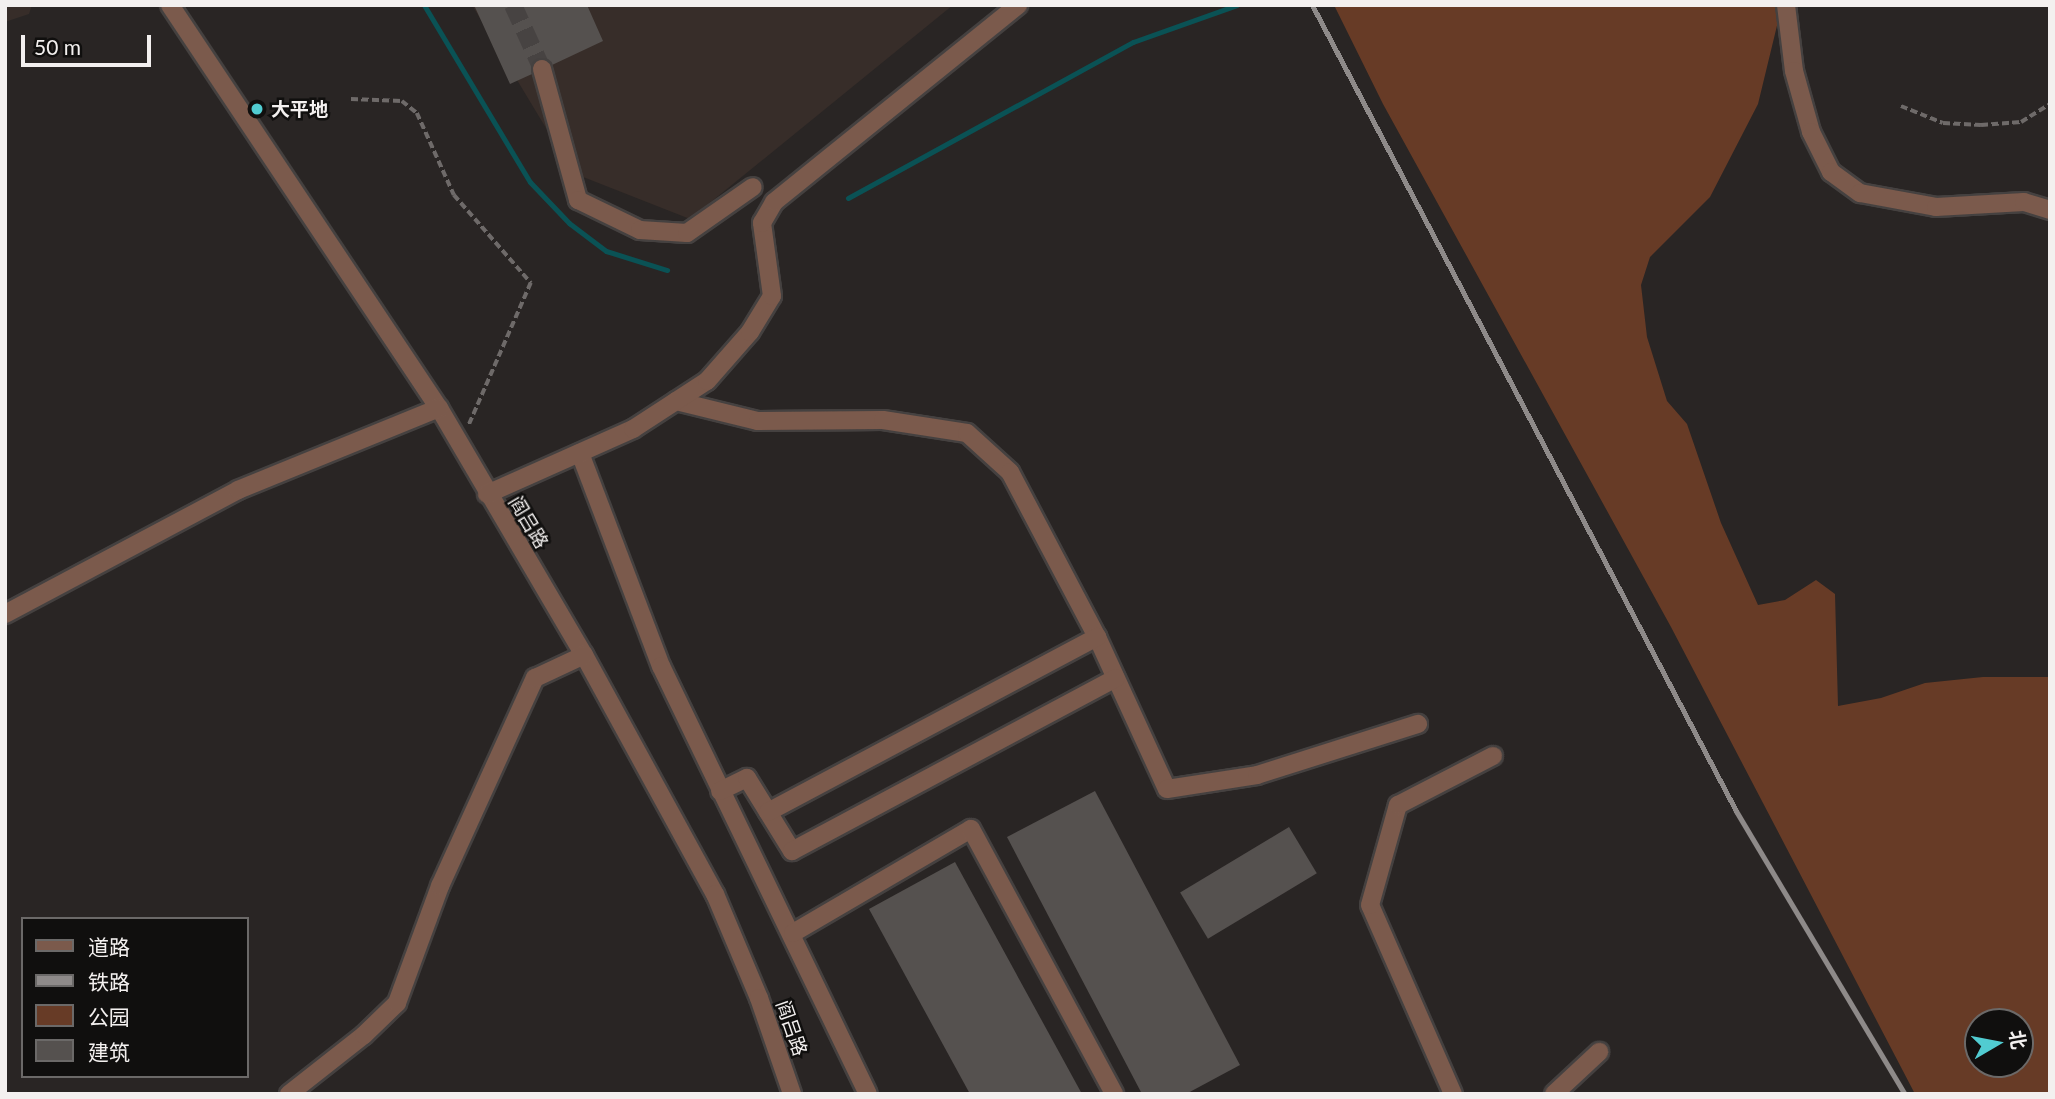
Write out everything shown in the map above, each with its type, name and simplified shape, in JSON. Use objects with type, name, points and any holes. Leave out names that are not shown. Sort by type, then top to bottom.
[{"type":"street","name":"阎吕路","points":[[170,5],[439,408],[487,494],[584,655],[715,894],[759,998],[792,1094]]},
{"type":"street","points":[[487,494],[633,429],[707,381],[750,332],[772,296],[762,223],[774,202],[1018,5]]},
{"type":"street","points":[[1786,5],[1794,71],[1811,132],[1831,172],[1860,193],[1936,208],[2024,202],[2050,210]]},
{"type":"street","points":[[542,69],[578,200],[640,230],[687,233],[753,187]]},
{"type":"street","points":[[676,401],[758,422],[883,420],[967,433],[1010,472],[1097,637],[1167,789],[1257,775],[1418,724]]},
{"type":"street","points":[[5,614],[238,490],[439,408]]},
{"type":"street","points":[[580,453],[661,666],[720,791],[793,933],[868,1094]]},
{"type":"street","points":[[768,812],[1097,637]]},
{"type":"street","points":[[289,1094],[364,1035],[397,1003],[440,886],[534,678],[584,655]]},
{"type":"street","points":[[720,791],[747,778],[792,851],[1116,678]]},
{"type":"street","points":[[1453,1094],[1370,905],[1398,805],[1493,755]]},
{"type":"street","points":[[793,933],[971,829],[1114,1094]]},
{"type":"street","points":[[1554,1094],[1600,1052]]},
{"type":"path","points":[[351,99],[402,101],[417,113],[454,195],[531,283],[459,446]]},
{"type":"path","points":[[1901,106],[1943,123],[1981,125],[2021,122],[2050,104]]},
{"type":"shaded area","points":[[5,5],[32,5],[29,14],[5,22]]},
{"type":"shaded area","points":[[472,5],[953,5],[690,219],[573,173]]},
{"type":"green space","points":[[1334,5],[1782,5],[1758,104],[1710,197],[1650,257],[1641,285],[1647,337],[1667,401],[1687,424],[1721,523],[1758,605],[1785,600],[1816,580],[1835,594],[1838,706],[1881,698],[1925,683],[1983,677],[2050,677],[2050,1094],[1915,1094],[1671,627],[1383,104]]},
{"type":"building","points":[[474,5],[587,5],[603,41],[552,65],[538,58],[531,65],[532,74],[510,84]]},
{"type":"building","points":[[1095,791],[1240,1065],[1186,1094],[1142,1094],[1007,837]]},
{"type":"building","points":[[1289,827],[1317,873],[1208,939],[1180,892]]},
{"type":"building","points":[[955,862],[1082,1094],[970,1094],[869,909]]},
{"type":"waterway","points":[[424,5],[530,182],[569,223],[606,251],[667,270]]},
{"type":"waterway","points":[[848,198],[1133,42],[1237,5]]},
{"type":"tunnel","points":[[513,5],[542,69]]},
{"type":"railway","points":[[1312,5],[1736,811],[1905,1094]]},
{"type":"place","name":"大平地","points":[[257,109]]}]
